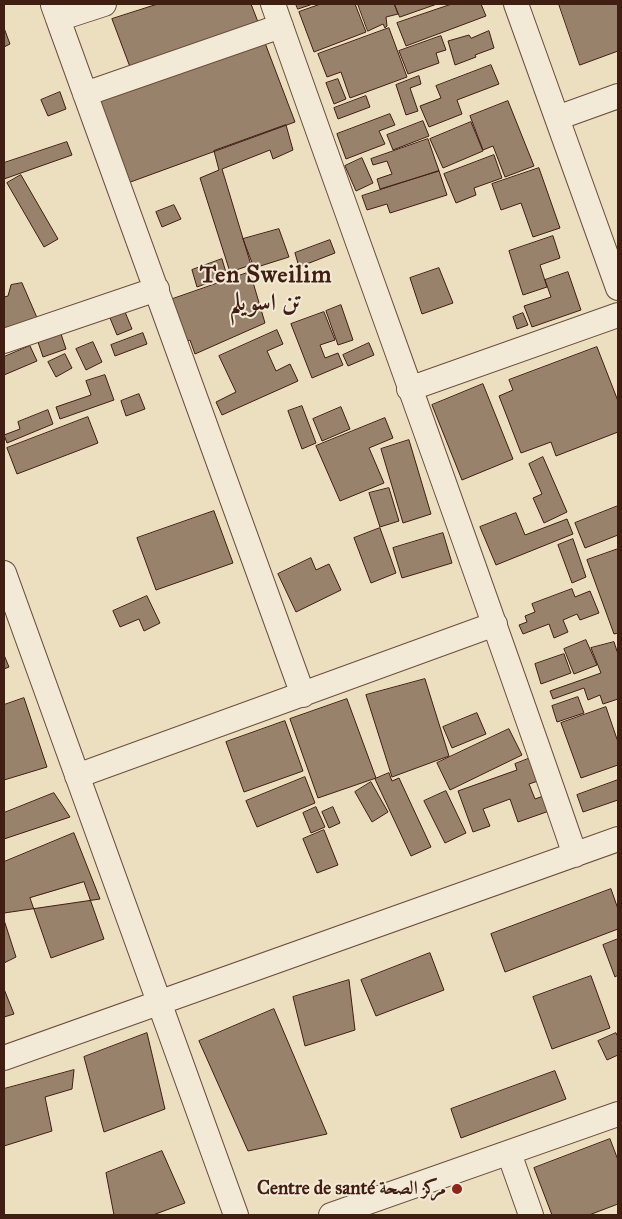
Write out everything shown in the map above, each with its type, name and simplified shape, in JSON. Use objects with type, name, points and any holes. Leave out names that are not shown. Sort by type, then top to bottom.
[{"type":"street","points":[[104,4],[56,11],[303,695]]},
{"type":"street","points":[[273,4],[495,624],[574,854]]},
{"type":"street","points":[[516,4],[618,288]]},
{"type":"street","points":[[85,94],[281,26]]},
{"type":"street","points":[[557,118],[618,96]]},
{"type":"street","points":[[4,341],[156,289]]},
{"type":"street","points":[[410,389],[618,315]]},
{"type":"street","points":[[4,573],[236,1215]]},
{"type":"street","points":[[77,776],[495,624]]},
{"type":"street","points":[[4,1058],[618,839]]},
{"type":"street","points":[[331,1215],[618,1114]]},
{"type":"street","points":[[509,1153],[531,1215]]},
{"type":"building","points":[[158,4],[251,4],[258,22],[130,67],[112,19]]},
{"type":"building","points":[[296,4],[313,4],[298,9]]},
{"type":"building","points":[[321,4],[355,4],[366,32],[314,52],[299,12]]},
{"type":"building","points":[[358,4],[394,4],[398,14],[386,17],[387,26],[385,28],[383,24],[368,31]]},
{"type":"building","points":[[395,4],[437,4],[400,17]]},
{"type":"building","points":[[452,4],[481,4],[486,16],[406,46],[397,23]]},
{"type":"building","points":[[559,4],[618,4],[618,51],[580,65]]},
{"type":"building","points":[[4,28],[10,44],[4,47]]},
{"type":"building","points":[[389,28],[407,77],[350,98],[341,72],[327,77],[318,54]]},
{"type":"building","points":[[489,31],[494,48],[455,65],[448,41],[469,35],[471,38]]},
{"type":"building","points":[[441,36],[446,50],[436,53],[439,63],[408,74],[399,51]]},
{"type":"building","points":[[265,43],[295,122],[125,184],[95,102]]},
{"type":"building","points":[[491,65],[499,84],[457,100],[462,114],[429,127],[420,106],[441,98],[436,86]]},
{"type":"building","points":[[419,76],[421,84],[410,88],[418,111],[406,115],[396,85]]},
{"type":"building","points":[[338,79],[346,99],[334,104],[326,83]]},
{"type":"building","points":[[60,92],[66,109],[48,116],[41,100]]},
{"type":"building","points":[[366,96],[370,107],[338,119],[334,108]]},
{"type":"building","points":[[508,101],[534,166],[505,177],[493,146],[483,150],[470,116]]},
{"type":"building","points":[[390,114],[395,125],[379,131],[385,144],[346,159],[337,134]]},
{"type":"building","points":[[423,121],[429,136],[393,150],[387,135]]},
{"type":"building","points":[[471,122],[483,151],[443,168],[430,139]]},
{"type":"building","points":[[286,125],[293,150],[273,159],[270,150],[222,169],[251,265],[230,272],[200,178],[219,170],[214,151]]},
{"type":"building","points":[[428,139],[439,171],[380,189],[377,179],[392,174],[387,161],[373,165],[371,159]]},
{"type":"building","points":[[67,142],[72,155],[4,179],[4,163]]},
{"type":"building","points":[[494,155],[502,178],[474,188],[476,195],[456,203],[444,174]]},
{"type":"building","points":[[362,158],[373,183],[356,191],[345,166]]},
{"type":"building","points":[[539,168],[560,228],[533,237],[521,203],[501,210],[492,184]]},
{"type":"building","points":[[439,171],[447,195],[390,213],[387,204],[367,210],[362,196]]},
{"type":"building","points":[[21,175],[58,239],[44,247],[7,183]]},
{"type":"building","points":[[174,205],[181,219],[162,227],[156,212]]},
{"type":"building","points":[[279,229],[289,257],[254,268],[243,239]]},
{"type":"building","points":[[553,236],[560,258],[540,265],[547,287],[523,295],[509,251]]},
{"type":"building","points":[[330,240],[335,253],[299,267],[295,253]]},
{"type":"building","points":[[222,259],[227,276],[197,287],[192,270]]},
{"type":"building","points":[[439,268],[453,303],[422,314],[410,278]]},
{"type":"building","points":[[250,272],[265,323],[195,354],[190,340],[182,343],[167,301]]},
{"type":"building","points":[[568,272],[581,310],[532,327],[524,306],[551,297],[545,280]]},
{"type":"building","points":[[22,283],[38,320],[4,335],[4,297],[8,296],[11,285]]},
{"type":"building","points":[[341,305],[353,340],[338,345],[326,311]]},
{"type":"building","points":[[125,312],[132,329],[117,335],[110,318]]},
{"type":"building","points":[[324,312],[335,340],[320,345],[325,358],[338,353],[343,365],[312,378],[291,324]]},
{"type":"building","points":[[523,313],[528,325],[517,329],[513,317]]},
{"type":"building","points":[[277,330],[283,344],[267,351],[276,371],[290,364],[298,381],[222,415],[216,402],[236,392],[219,356]]},
{"type":"building","points":[[143,333],[147,344],[115,356],[111,345]]},
{"type":"building","points":[[61,334],[66,349],[43,357],[38,342]]},
{"type":"building","points":[[93,342],[102,362],[86,370],[76,349]]},
{"type":"building","points":[[369,343],[374,355],[348,366],[343,355]]},
{"type":"building","points":[[30,346],[37,361],[4,375],[4,357]]},
{"type":"building","points":[[597,347],[618,401],[618,432],[556,456],[551,442],[521,453],[499,396],[513,390],[509,380]]},
{"type":"building","points":[[65,354],[72,368],[56,377],[48,362]]},
{"type":"building","points":[[105,375],[114,400],[60,419],[56,407],[91,395],[86,381]]},
{"type":"building","points":[[483,384],[513,459],[462,480],[432,405]]},
{"type":"building","points":[[139,394],[145,409],[126,416],[121,401]]},
{"type":"building","points":[[302,406],[316,443],[302,449],[288,411]]},
{"type":"building","points":[[341,407],[350,429],[322,441],[313,419]]},
{"type":"building","points":[[48,410],[53,424],[7,443],[4,435],[20,429],[18,422]]},
{"type":"building","points":[[88,417],[98,443],[17,474],[7,448]]},
{"type":"building","points":[[385,418],[393,438],[369,448],[384,483],[340,501],[316,446]]},
{"type":"building","points":[[409,440],[431,514],[403,523],[381,449]]},
{"type":"building","points":[[543,457],[567,512],[544,523],[533,498],[542,494],[529,464]]},
{"type":"building","points":[[389,488],[399,521],[380,527],[369,493]]},
{"type":"building","points":[[618,506],[618,535],[585,548],[575,523]]},
{"type":"building","points":[[214,511],[233,563],[156,590],[137,538]]},
{"type":"building","points":[[516,513],[525,535],[567,519],[573,534],[496,565],[480,527]]},
{"type":"building","points":[[380,528],[396,573],[371,583],[354,538]]},
{"type":"building","points":[[443,533],[452,563],[402,578],[393,548]]},
{"type":"building","points":[[573,539],[586,577],[572,583],[558,545]]},
{"type":"building","points":[[618,549],[618,633],[614,634],[587,560]]},
{"type":"building","points":[[311,558],[316,570],[329,564],[341,590],[296,612],[278,574]]},
{"type":"building","points":[[572,589],[575,597],[590,591],[599,613],[580,620],[577,614],[563,620],[568,632],[554,638],[549,624],[523,634],[519,625],[527,622],[525,616],[535,612],[532,604]]},
{"type":"building","points":[[147,596],[160,623],[144,631],[139,619],[120,627],[113,611]]},
{"type":"building","points":[[586,640],[597,665],[574,674],[564,649]]},
{"type":"building","points":[[614,642],[618,654],[618,699],[603,704],[600,695],[588,700],[584,688],[553,699],[550,691],[601,673],[591,648]]},
{"type":"building","points":[[564,654],[571,673],[541,684],[535,664]]},
{"type":"building","points":[[4,655],[9,667],[4,669]]},
{"type":"building","points":[[425,679],[449,756],[392,777],[366,695]]},
{"type":"building","points":[[578,697],[584,713],[557,722],[552,706]]},
{"type":"building","points":[[24,698],[47,767],[4,780],[4,705]]},
{"type":"building","points":[[347,699],[376,778],[318,798],[290,719]]},
{"type":"building","points":[[606,707],[618,742],[618,765],[581,778],[561,723]]},
{"type":"building","points":[[477,713],[486,734],[452,748],[443,727]]},
{"type":"building","points":[[285,721],[303,771],[244,792],[226,742]]},
{"type":"building","points":[[509,729],[522,755],[450,790],[437,763]]},
{"type":"building","points":[[533,757],[541,780],[529,784],[535,799],[546,795],[552,810],[518,822],[510,799],[483,809],[490,826],[473,832],[458,791],[517,770],[515,764]]},
{"type":"building","points":[[389,773],[392,781],[399,778],[431,847],[411,856],[375,779]]},
{"type":"building","points":[[305,777],[315,803],[257,827],[246,801]]},
{"type":"building","points":[[618,780],[618,800],[583,812],[577,795]]},
{"type":"building","points":[[371,782],[388,812],[372,822],[355,792]]},
{"type":"building","points":[[446,791],[466,833],[445,843],[424,801]]},
{"type":"building","points":[[54,793],[70,817],[4,839],[4,813]]},
{"type":"building","points":[[316,807],[325,827],[311,833],[303,813]]},
{"type":"building","points":[[333,807],[340,823],[329,828],[322,812]]},
{"type":"building","points":[[324,830],[338,865],[317,873],[303,839]]},
{"type":"building","points":[[74,833],[100,899],[4,913],[4,862]]},
{"type":"building","points":[[84,882],[104,939],[51,958],[30,898]]},
{"type":"building","points":[[611,889],[618,909],[618,929],[505,972],[491,934]]},
{"type":"building","points":[[4,920],[16,957],[4,963]]},
{"type":"building","points":[[618,939],[618,975],[615,977],[603,945]]},
{"type":"building","points":[[430,953],[444,990],[376,1016],[361,980]]},
{"type":"building","points":[[591,976],[610,1028],[552,1049],[533,997]]},
{"type":"building","points":[[349,980],[355,1030],[305,1046],[293,997]]},
{"type":"building","points":[[4,989],[14,1014],[4,1017]]},
{"type":"building","points":[[274,1009],[327,1134],[248,1151],[199,1041]]},
{"type":"building","points":[[147,1033],[165,1109],[104,1132],[84,1057]]},
{"type":"building","points":[[616,1033],[618,1037],[618,1055],[607,1060],[598,1041]]},
{"type":"building","points":[[74,1070],[72,1089],[45,1097],[52,1131],[4,1146],[4,1089]]},
{"type":"building","points":[[555,1071],[566,1099],[461,1138],[451,1109]]},
{"type":"building","points":[[610,1139],[618,1160],[618,1204],[589,1215],[552,1215],[534,1168]]},
{"type":"building","points":[[162,1151],[185,1203],[153,1215],[114,1215],[106,1173]]},
{"type":"place","name":"Centre de santé مركز الصحة","points":[[457,1189]]},
{"type":"district","name":"Ten Sweilim تن اسويلم","points":[[266,290]]}]
